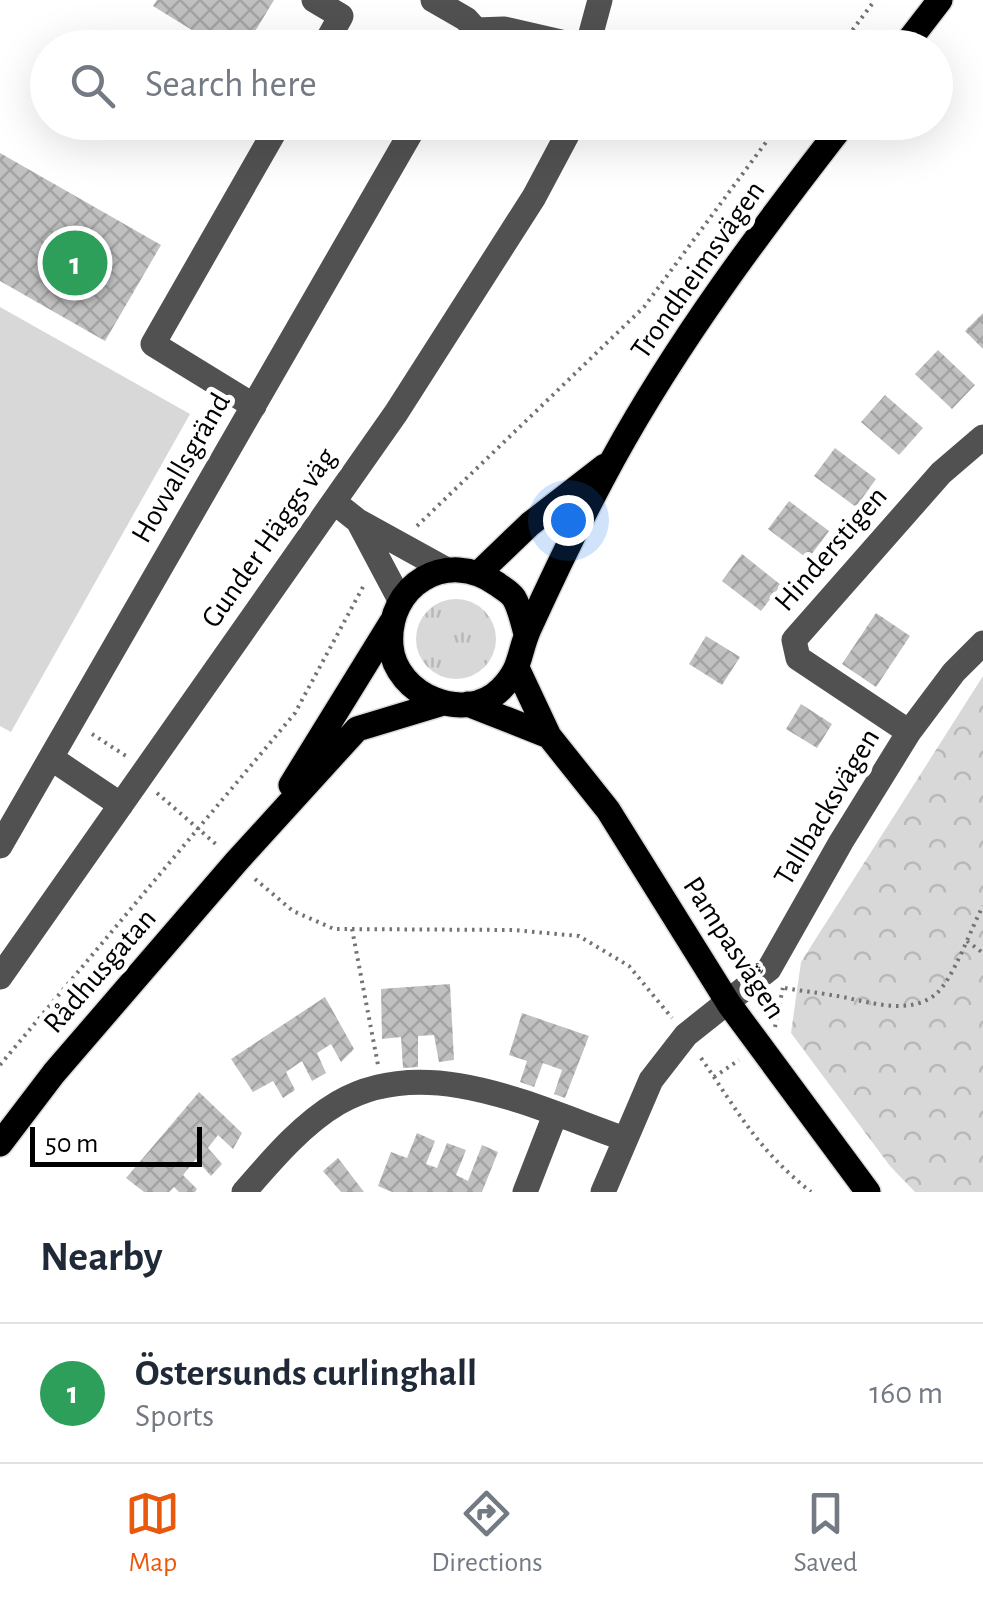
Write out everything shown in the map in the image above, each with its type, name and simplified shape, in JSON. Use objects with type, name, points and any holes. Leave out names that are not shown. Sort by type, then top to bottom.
[{"type":"main road","points":[[917,30],[940,0]]},
{"type":"main road","name":"Trondheimsvägen","points":[[526,634],[612,460],[690,330],[831,140]]},
{"type":"main road","name":"Trondheimsvägen","points":[[480,572],[530,524],[612,460]]},
{"type":"main road","points":[[445,570],[480,572],[513,596],[526,634],[518,670],[497,693],[455,704],[420,693],[401,674],[391,650],[396,612],[419,580],[445,570]]},
{"type":"main road","name":"Rådhusgatan","points":[[245,854],[396,612]]},
{"type":"main road","name":"Pampasvägen","points":[[518,670],[549,736],[608,810],[728,1004],[868,1192]]},
{"type":"main road","name":"Rådhusgatan","points":[[0,1144],[54,1073],[357,729],[455,704]]},
{"type":"main road","name":"Pampasvägen","points":[[455,704],[549,736]]},
{"type":"street","points":[[314,0],[341,16],[333,30]]},
{"type":"street","points":[[433,0],[466,20],[467,30]]},
{"type":"street","points":[[592,30],[600,0]]},
{"type":"street","points":[[254,406],[153,344],[270,140]]},
{"type":"street","name":"Hovvallsgränd","points":[[0,846],[407,140]]},
{"type":"street","name":"Gunder Häggs väg","points":[[0,978],[396,413],[534,197],[564,140]]},
{"type":"street","name":"Hinderstigen","points":[[909,732],[798,658],[794,640],[941,473],[983,437]]},
{"type":"street","points":[[334,502],[358,521],[445,570]]},
{"type":"street","points":[[358,521],[396,612]]},
{"type":"street","name":"Tallbacksvägen","points":[[603,1192],[650,1080],[686,1035],[769,969],[909,732],[954,672],[983,642]]},
{"type":"street","points":[[51,758],[121,804]]},
{"type":"street","points":[[244,1192],[280,1151],[337,1104],[382,1084],[430,1084],[490,1092],[625,1139]]},
{"type":"street","points":[[525,1192],[555,1115]]},
{"type":"path","points":[[852,30],[875,0]]},
{"type":"path","points":[[245,854],[293,912],[334,929],[513,930],[579,936],[629,966],[686,1035],[740,1120],[778,1166],[811,1192]]},
{"type":"path","points":[[786,988],[865,1004],[904,1006],[936,994],[968,941],[983,906]]},
{"type":"path","points":[[352,929],[382,1084]]},
{"type":"path","points":[[968,941],[983,953]]},
{"type":"green space","points":[[0,307],[190,414],[11,732],[0,726]]},
{"type":"green space","points":[[448,599],[464,599],[485,610],[496,639],[485,668],[464,679],[448,679],[434,673],[422,661],[416,647],[416,631],[422,617],[434,605]]},
{"type":"green space","points":[[983,676],[983,1192],[915,1192],[890,1166],[791,1033],[801,962]]},
{"type":"building","points":[[157,0],[274,0],[256,30],[192,30],[153,6]]},
{"type":"building","points":[[0,153],[161,245],[105,341],[0,281]]},
{"type":"building","points":[[983,313],[983,349],[965,331]]},
{"type":"building","points":[[938,350],[975,385],[952,409],[915,374]]},
{"type":"building","points":[[885,395],[923,428],[899,455],[861,422]]},
{"type":"building","points":[[835,448],[876,479],[856,507],[814,476]]},
{"type":"building","points":[[789,501],[829,531],[808,559],[768,529]]},
{"type":"building","points":[[742,554],[781,585],[761,611],[722,581]]},
{"type":"building","points":[[876,613],[910,636],[876,687],[842,664]]},
{"type":"building","points":[[706,636],[740,657],[722,685],[689,664]]},
{"type":"building","points":[[801,704],[832,724],[817,748],[786,729]]},
{"type":"building","points":[[450,984],[454,1060],[439,1062],[434,1035],[418,1036],[418,1067],[403,1068],[401,1037],[382,1039],[381,989]]},
{"type":"building","points":[[325,997],[354,1049],[341,1062],[331,1044],[317,1053],[326,1073],[312,1081],[302,1061],[286,1072],[295,1090],[283,1098],[273,1081],[253,1092],[231,1059]]},
{"type":"building","points":[[522,1013],[589,1036],[565,1098],[554,1094],[562,1070],[543,1063],[534,1087],[520,1082],[527,1061],[509,1055]]},
{"type":"building","points":[[199,1092],[242,1133],[233,1149],[218,1135],[208,1148],[222,1164],[211,1176],[196,1159],[183,1175],[197,1189],[195,1192],[179,1192],[174,1187],[169,1192],[144,1192],[126,1178]]},
{"type":"building","points":[[417,1133],[435,1141],[426,1164],[437,1168],[447,1143],[466,1150],[456,1175],[468,1181],[482,1145],[498,1152],[482,1192],[392,1192],[378,1186],[391,1152],[407,1158]]},
{"type":"building","points":[[338,1158],[364,1192],[341,1192],[323,1171]]},
{"type":"place","name":"Östersunds curlinghall","points":[[75,263]]}]
